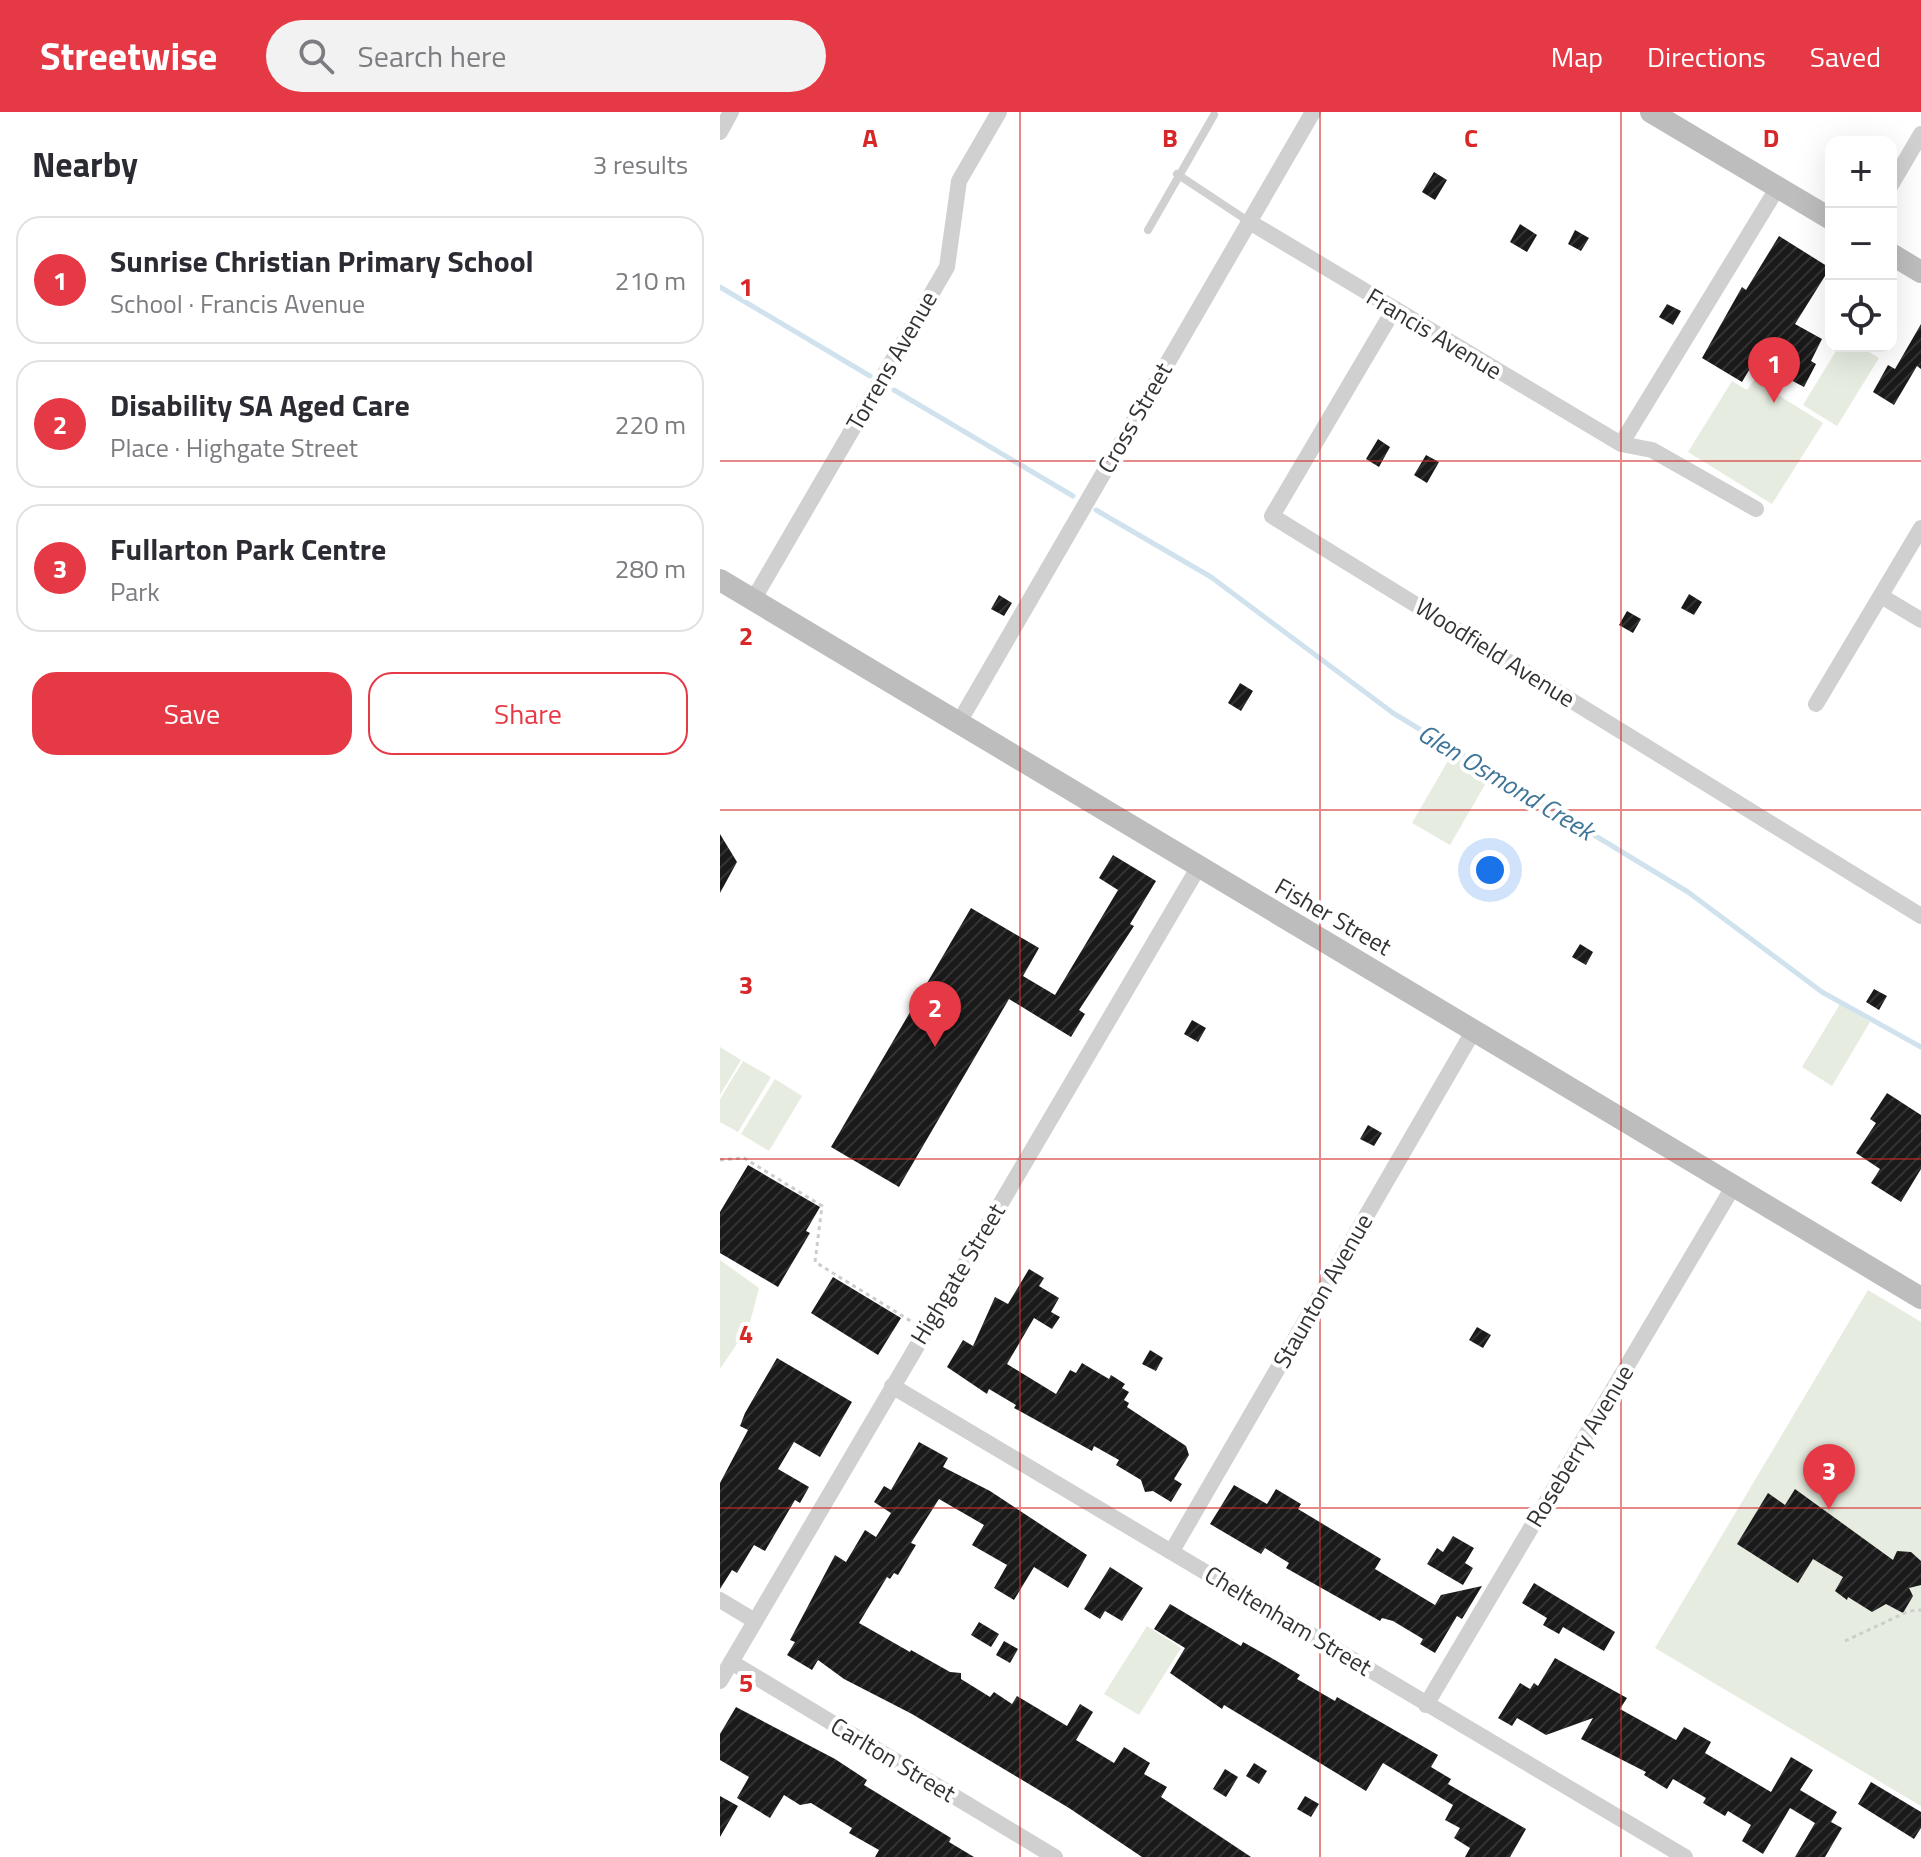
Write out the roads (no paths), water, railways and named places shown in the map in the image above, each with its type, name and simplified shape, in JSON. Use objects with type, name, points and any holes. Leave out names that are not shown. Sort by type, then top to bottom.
[{"type":"street","points":[[720,132],[731,112]]},
{"type":"street","name":"Torrens Avenue","points":[[753,600],[947,267],[959,181],[999,112]]},
{"type":"street","name":"Cross Street","points":[[958,724],[1313,112]]},
{"type":"street","points":[[1651,112],[1825,215]]},
{"type":"street","points":[[1897,175],[1921,134]]},
{"type":"street","points":[[1621,444],[1778,187]]},
{"type":"street","name":"Francis Avenue","points":[[1248,221],[1393,311],[1621,444],[1652,450],[1756,509]]},
{"type":"street","points":[[1897,258],[1921,272]]},
{"type":"street","name":"Woodfield Avenue","points":[[1393,311],[1272,516],[1921,916]]},
{"type":"street","points":[[1816,704],[1921,528]]},
{"type":"street","name":"Fisher Street","points":[[720,580],[1921,1298]]},
{"type":"street","points":[[1881,596],[1921,620]]},
{"type":"street","name":"Highgate Street","points":[[720,1681],[1198,868]]},
{"type":"street","name":"Staunton Avenue","points":[[1172,1551],[1474,1030]]},
{"type":"street","name":"Roseberry Avenue","points":[[1426,1705],[1733,1187]]},
{"type":"street","name":"Cheltenham Street","points":[[892,1386],[1685,1857]]},
{"type":"street","points":[[720,1600],[755,1621]]},
{"type":"street","name":"Carlton Street","points":[[731,1662],[1055,1857]]},
{"type":"lane","points":[[1148,230],[1177,174],[1214,115]]},
{"type":"lane","points":[[1177,174],[1248,221]]},
{"type":"waterway","name":"Glen Osmond Creek","points":[[720,287],[870,376]]},
{"type":"waterway","name":"Glen Osmond Creek","points":[[894,390],[1073,496]]},
{"type":"waterway","name":"Glen Osmond Creek","points":[[1096,510],[1211,577],[1393,713],[1688,892],[1822,992],[1921,1047]]},
{"type":"place","name":"Sunrise Christian Primary School","points":[[1774,403]]},
{"type":"place","name":"Disability SA Aged Care","points":[[935,1047]]},
{"type":"place","name":"Fullarton Park Centre","points":[[1829,1510]]}]
